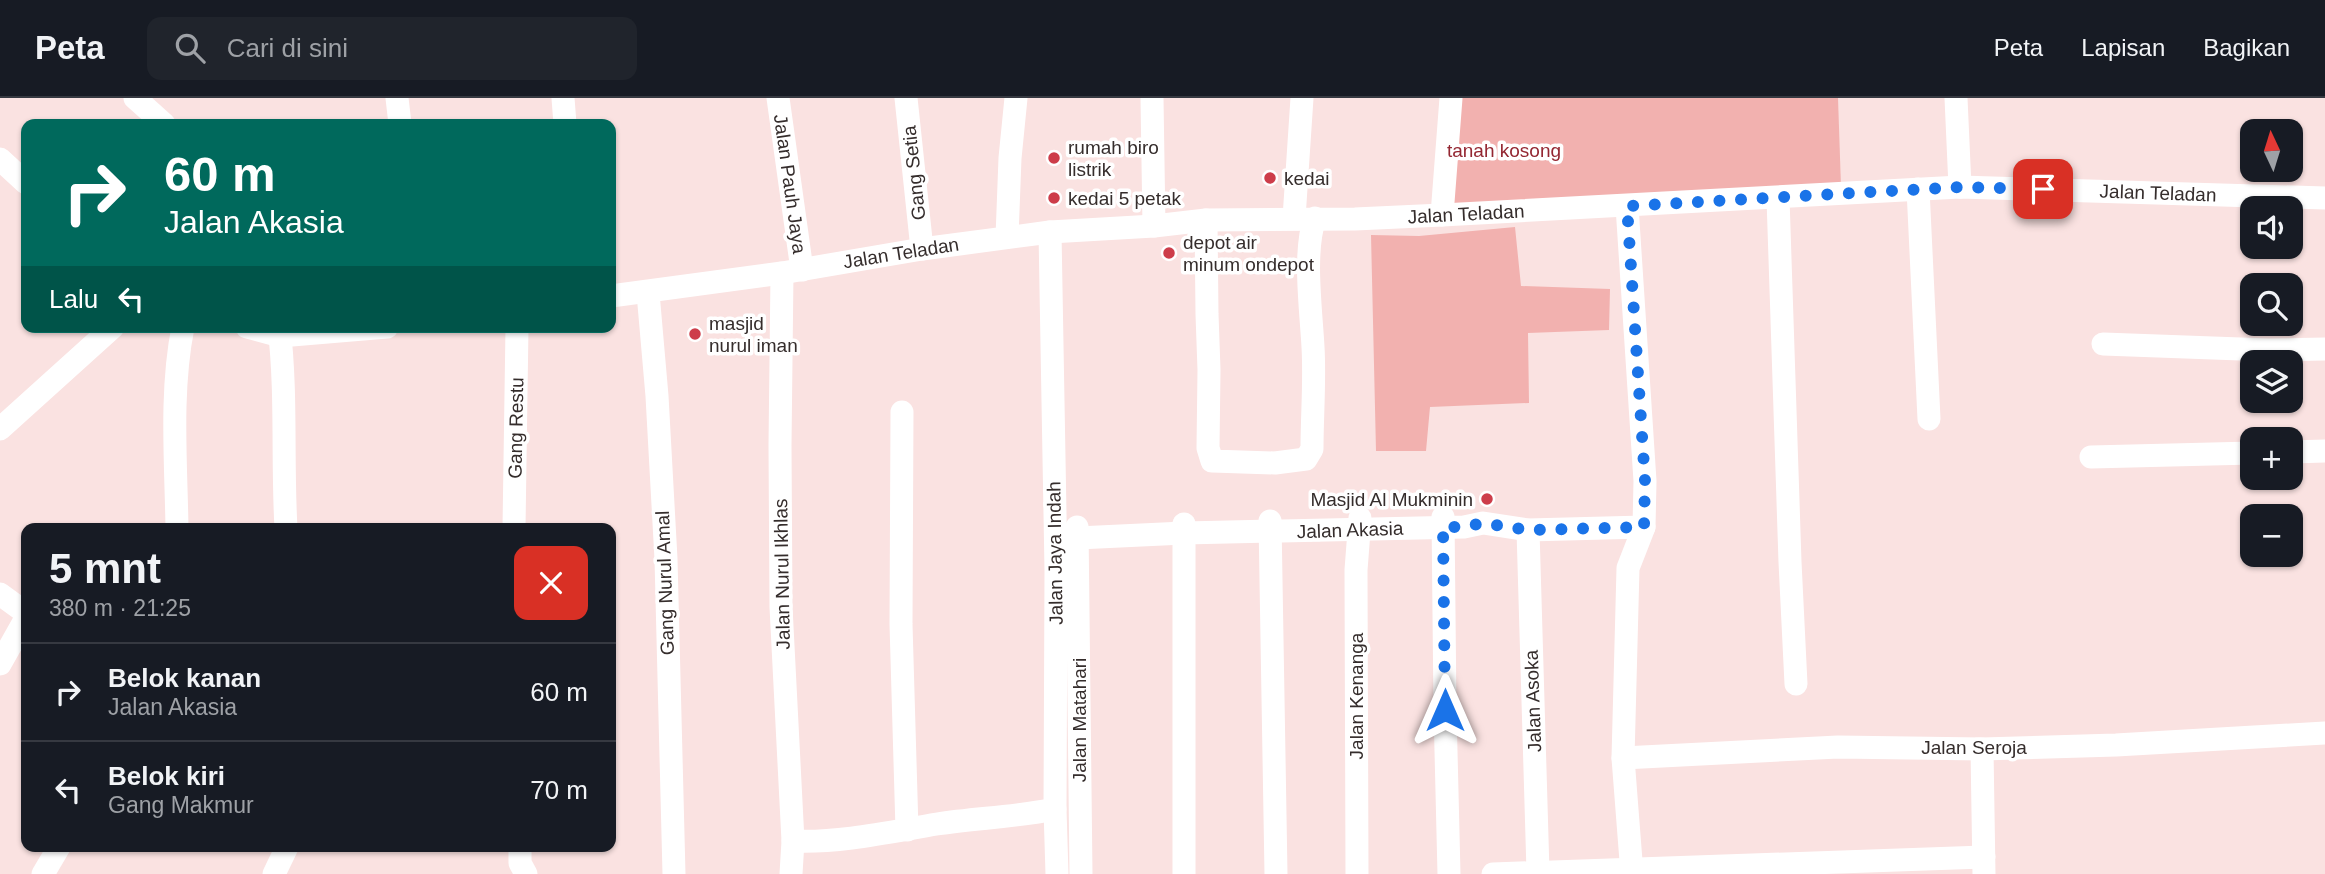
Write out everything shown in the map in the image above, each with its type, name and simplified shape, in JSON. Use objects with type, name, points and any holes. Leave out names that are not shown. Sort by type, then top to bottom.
[{"type":"street","points":[[135,98],[158,119]]},
{"type":"street","points":[[397,98],[399,119]]},
{"type":"street","points":[[563,98],[565,119]]},
{"type":"street","name":"Jalan Pauh Jaya","points":[[778,98],[792,272]]},
{"type":"street","name":"Gang Setia","points":[[906,98],[922,249]]},
{"type":"street","points":[[1007,237],[1010,158],[1016,98]]},
{"type":"street","points":[[1152,98],[1154,226]]},
{"type":"street","points":[[1206,220],[1208,448],[1212,461],[1275,463],[1306,459],[1312,449],[1313,348],[1309,309],[1309,234],[1304,218],[1302,98]]},
{"type":"street","points":[[1442,215],[1451,98]]},
{"type":"street","points":[[1956,98],[1960,187]]},
{"type":"street","points":[[0,159],[21,178]]},
{"type":"street","name":"Jalan Teladan","points":[[616,296],[792,272],[1007,237],[1206,220],[1442,215],[1960,187],[2325,198]]},
{"type":"street","points":[[1918,189],[1929,419]]},
{"type":"street","points":[[1779,198],[1796,684]]},
{"type":"street","points":[[1627,206],[1645,481],[1644,527],[1628,568],[1623,758],[1632,871]]},
{"type":"street","name":"Jalan Jaya Indah","points":[[1050,232],[1066,533],[1055,809],[1057,874]]},
{"type":"street","name":"Jalan Nurul Ikhlas","points":[[791,874],[793,841],[781,607],[780,445],[792,272]]},
{"type":"street","name":"Gang Nurul Amal","points":[[648,293],[666,559],[674,874]]},
{"type":"street","points":[[0,429],[106,333]]},
{"type":"street","points":[[177,523],[176,427],[178,354],[182,333]]},
{"type":"street","points":[[279,333],[284,398],[286,523]]},
{"type":"street","name":"Gang Restu","points":[[514,523],[517,333]]},
{"type":"street","points":[[2104,344],[2268,350],[2325,349]]},
{"type":"street","points":[[902,412],[901,624],[907,830]]},
{"type":"street","points":[[2303,452],[2325,451]]},
{"type":"street","points":[[2091,457],[2240,453]]},
{"type":"street","points":[[1449,874],[1445,710],[1458,521]]},
{"type":"street","name":"Jalan Akasia","points":[[1066,533],[1458,521],[1528,530],[1644,527]]},
{"type":"street","name":"Jalan Kenanga","points":[[1357,874],[1356,570],[1360,524]]},
{"type":"street","points":[[1270,527],[1276,874]]},
{"type":"street","points":[[1184,529],[1184,874]]},
{"type":"street","name":"Jalan Asoka","points":[[1528,530],[1538,872]]},
{"type":"street","name":"Jalan Matahari","points":[[1066,533],[1081,872]]},
{"type":"street","points":[[0,594],[21,609]]},
{"type":"street","points":[[0,664],[21,627]]},
{"type":"street","name":"Jalan Seroja","points":[[1623,758],[1838,747],[1982,749],[2178,742],[2325,733]]},
{"type":"street","points":[[1493,874],[1984,865],[1982,749]]},
{"type":"street","points":[[793,841],[818,842],[1055,809]]},
{"type":"street","points":[[43,874],[56,852]]},
{"type":"street","points":[[274,874],[286,852]]},
{"type":"street","points":[[290,852],[293,874]]},
{"type":"street","points":[[520,852],[520,863],[526,874]]},
{"type":"green space","name":"tanah kosong","points":[[1453,98],[1838,98],[1841,187],[1447,205]]},
{"type":"green space","points":[[1515,227],[1521,286],[1610,289],[1609,330],[1528,333],[1529,403],[1430,407],[1426,451],[1376,451],[1371,235],[1419,236]]},
{"type":"place","name":"rumah biro listrik","points":[[1054,158]]},
{"type":"place","name":"kedai","points":[[1270,178]]},
{"type":"place","name":"kedai 5 petak","points":[[1054,198]]},
{"type":"place","name":"depot air minum ondepot","points":[[1169,253]]},
{"type":"place","name":"masjid nurul iman","points":[[695,334]]},
{"type":"place","name":"Masjid Al Mukminin","points":[[1487,499]]},
{"type":"route","points":[[1445,710],[1443,527],[1483,523],[1528,530],[1644,527],[1645,481],[1627,206],[1960,187],[2043,189]]}]
